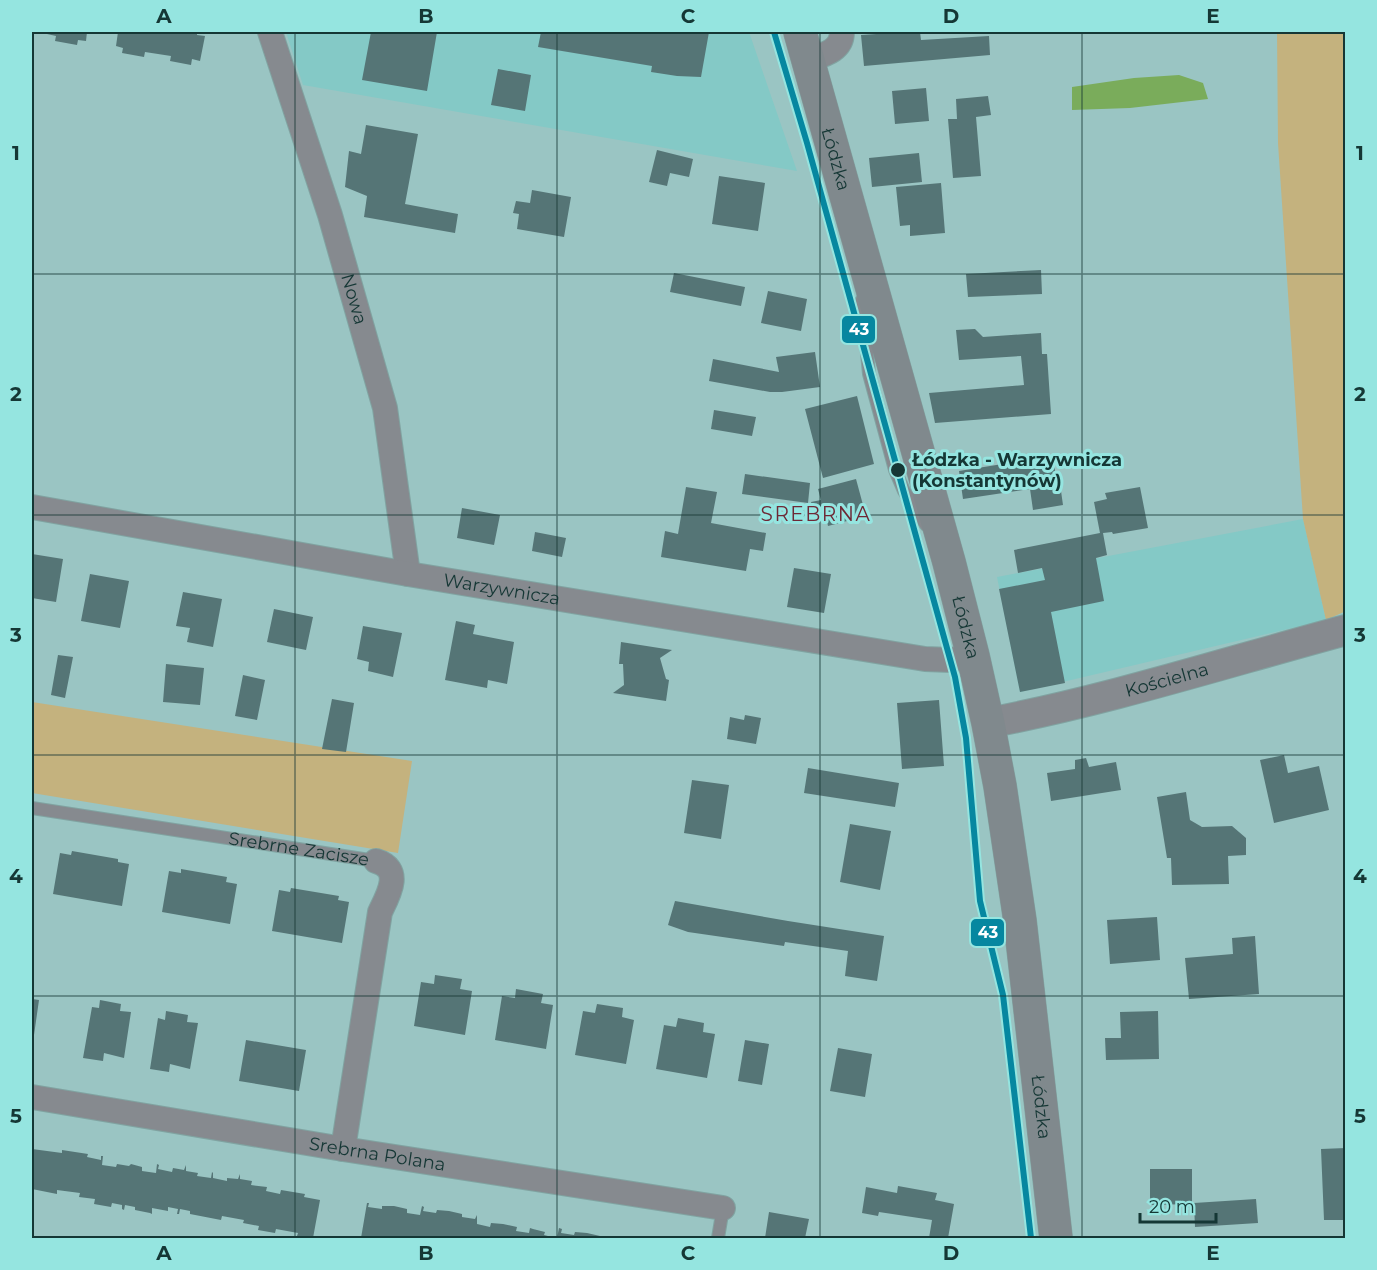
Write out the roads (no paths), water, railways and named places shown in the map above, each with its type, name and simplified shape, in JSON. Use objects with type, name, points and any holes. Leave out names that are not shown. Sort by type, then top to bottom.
[{"type":"main road","name":"Łódzka","points":[[804,46],[949,562],[988,723],[1002,797],[1020,921],[1056,1239]]},
{"type":"street","name":"Nowa","points":[[270,32],[330,215],[385,408],[408,574]]},
{"type":"street","points":[[804,46],[828,53],[837,47],[842,38],[842,32]]},
{"type":"street","name":"Warzywnicza","points":[[32,507],[408,574],[925,659],[951,660],[973,656]]},
{"type":"street","name":"Kościelna","points":[[988,723],[1041,713],[1346,630]]},
{"type":"street","name":"Srebrne Zacisze","points":[[343,1149],[380,912],[391,888],[391,872],[386,864],[376,861]]},
{"type":"street","name":"Srebrna Polana","points":[[32,1097],[343,1149],[723,1208]]},
{"type":"lane","name":"Srebrne Zacisze","points":[[32,808],[376,861]]},
{"type":"lane","points":[[718,1239],[723,1208]]},
{"type":"place","name":"Łódzka - Warzywnicza (Konstantynów)","points":[[898,470]]},
{"type":"district","name":"SREBRNA","points":[[816,514]]}]
